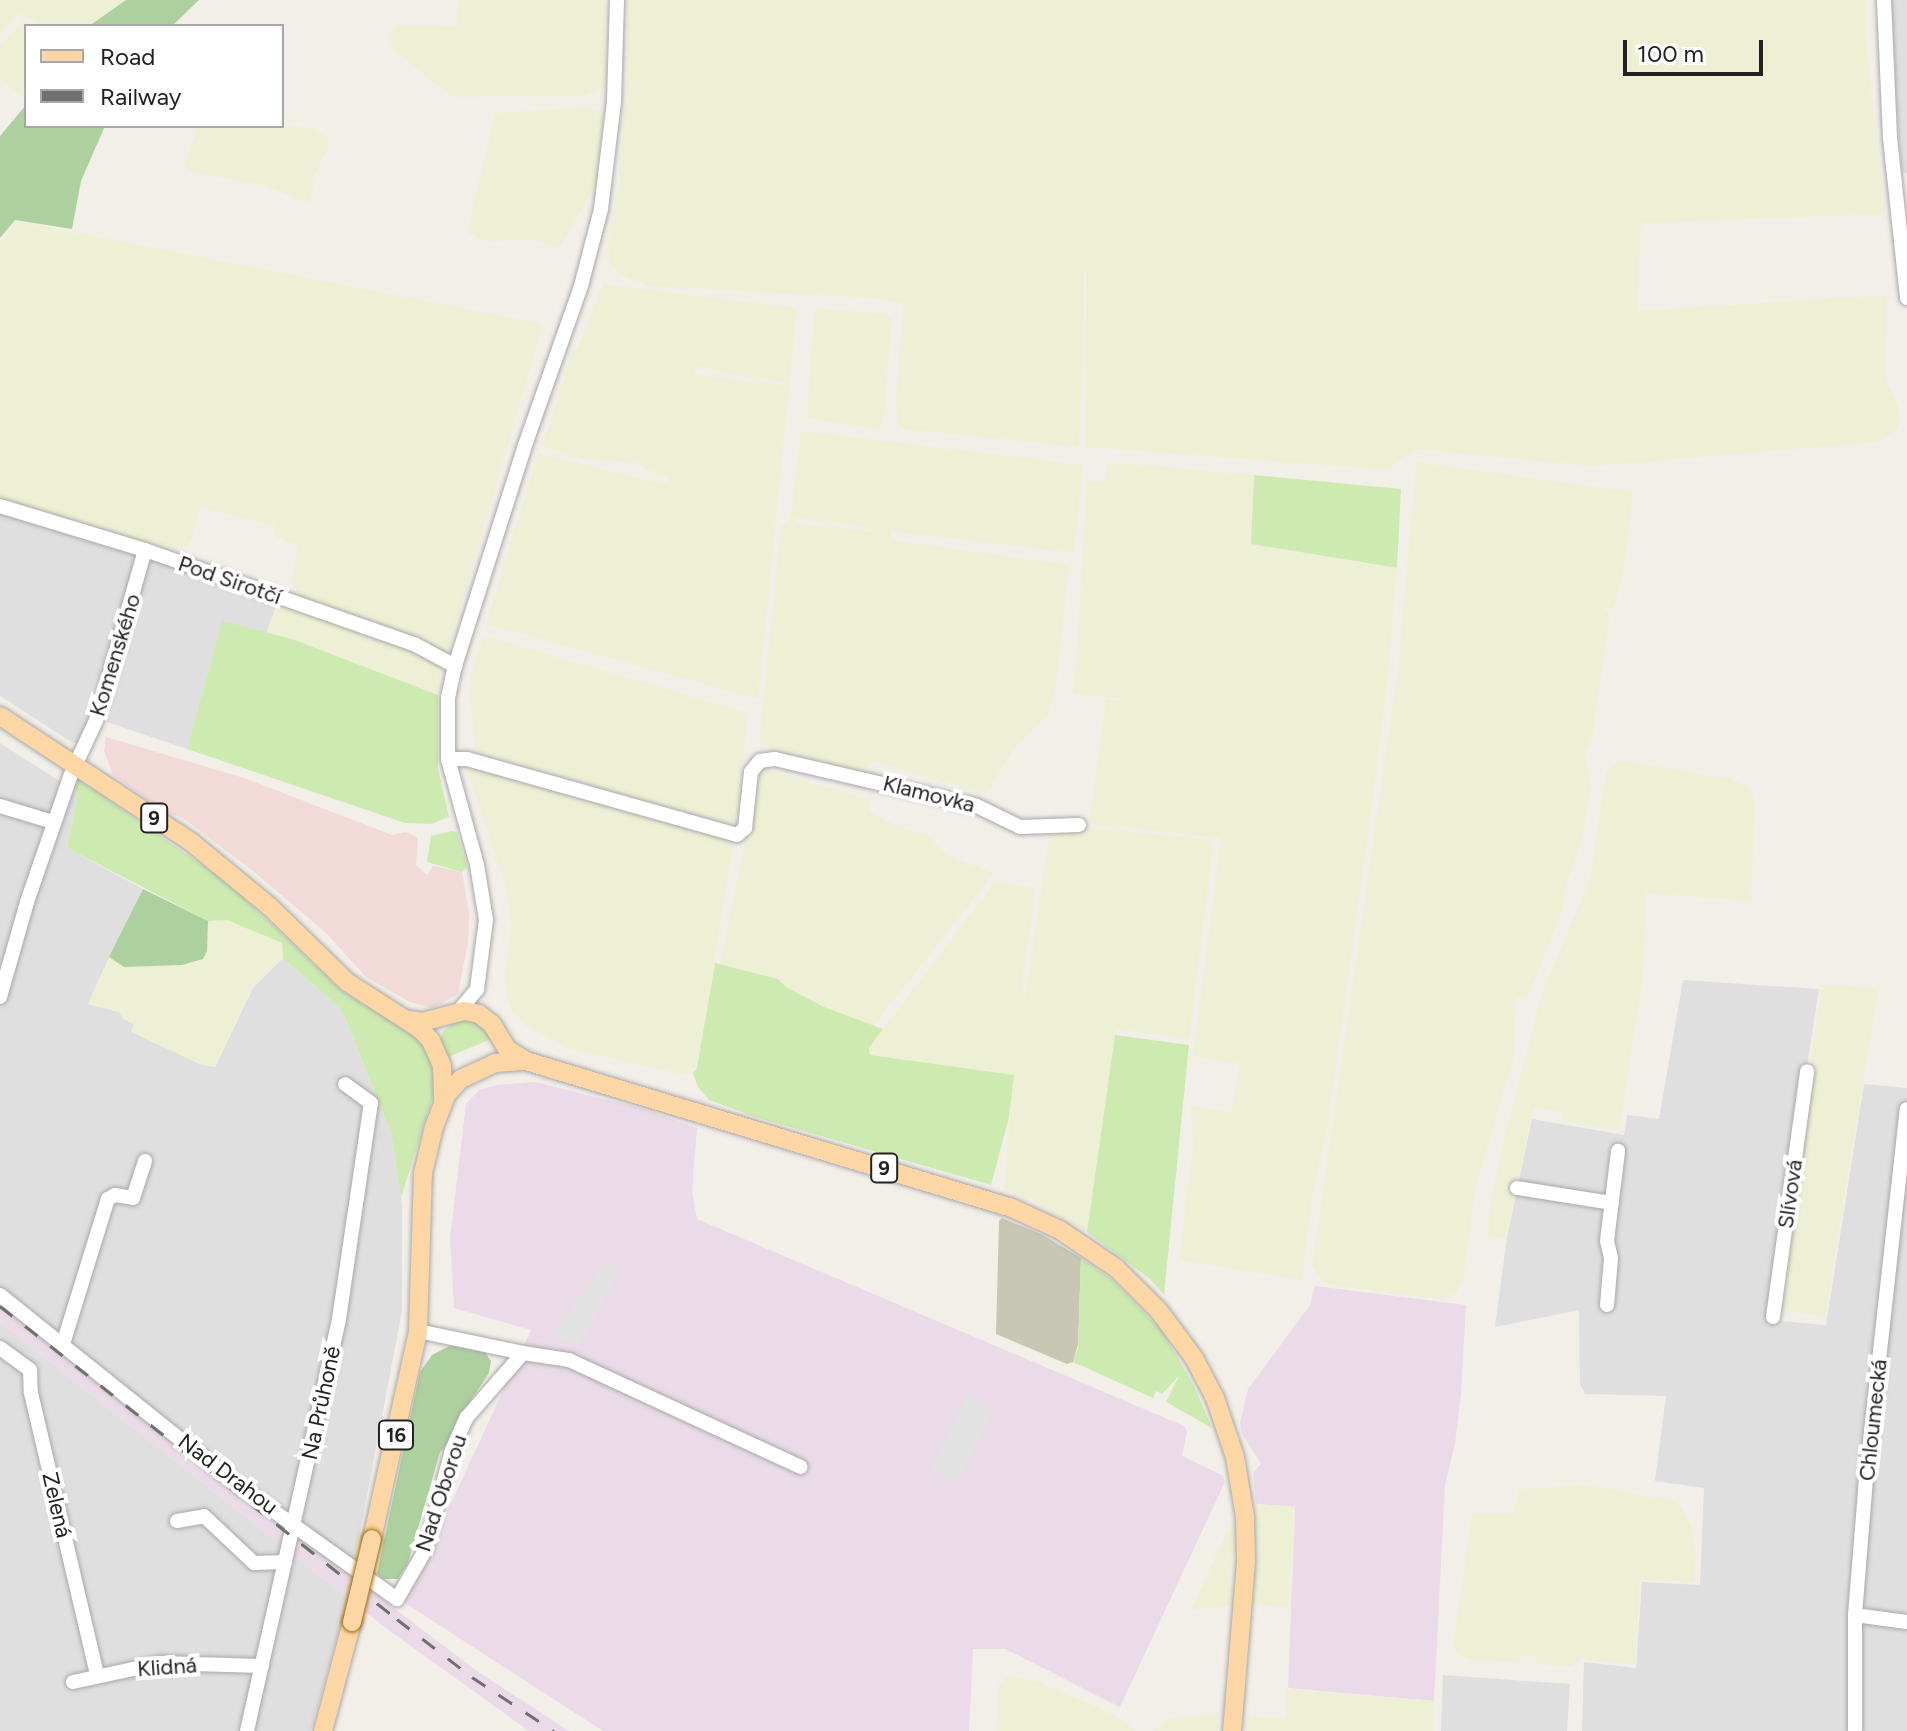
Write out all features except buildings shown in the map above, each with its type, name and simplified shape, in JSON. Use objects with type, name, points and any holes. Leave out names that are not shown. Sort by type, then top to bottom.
[{"type":"main road","name":"9","points":[[0,716],[191,842],[261,898],[347,982],[427,1035],[437,1054],[453,1072],[479,1070],[504,1061],[526,1061]]},
{"type":"main road","name":"9","points":[[405,1019],[422,1022],[474,1012],[493,1027],[507,1049],[526,1061],[1012,1208],[1080,1242],[1131,1281],[1159,1311],[1195,1361],[1215,1398],[1235,1457],[1243,1497],[1247,1550],[1232,1731]]},
{"type":"main road","points":[[437,1054],[437,1030],[454,1014]]},
{"type":"main road","points":[[479,1070],[497,1052],[493,1027]]},
{"type":"main road","name":"16","points":[[323,1731],[372,1539],[418,1331],[423,1173],[443,1102],[445,1079],[437,1054]]},
{"type":"main road","name":"16","points":[[443,1102],[456,1083],[479,1070]]},
{"type":"street","points":[[493,1027],[481,1002],[479,982],[485,905],[448,759],[446,716],[455,666],[524,448],[581,286],[601,209],[614,101],[617,0]]},
{"type":"street","points":[[1884,0],[1890,138],[1907,298]]},
{"type":"street","name":"Pod Sirotčí","points":[[0,506],[145,550],[414,644],[455,666]]},
{"type":"street","name":"Komenského","points":[[79,757],[96,721],[145,550]]},
{"type":"street","name":"Klamovka","points":[[448,759],[467,759],[737,835],[745,828],[749,779],[760,761],[775,759],[983,807],[1020,827],[1079,825]]},
{"type":"street","points":[[0,997],[53,822],[71,774]]},
{"type":"street","points":[[0,806],[53,822]]},
{"type":"street","points":[[2,935],[17,939]]},
{"type":"street","points":[[454,1014],[473,996],[479,982]]},
{"type":"street","name":"Slívová","points":[[1773,1317],[1807,1071]]},
{"type":"street","name":"Na Průhoně","points":[[247,1731],[339,1319],[371,1103],[345,1084]]},
{"type":"street","name":"Chloumecká","points":[[1855,1731],[1855,1615],[1866,1478],[1907,1109]]},
{"type":"street","points":[[1607,1305],[1611,1258],[1607,1241],[1618,1151]]},
{"type":"street","points":[[63,1344],[108,1199],[112,1195],[134,1197],[145,1161]]},
{"type":"street","points":[[1517,1188],[1612,1203]]},
{"type":"street","name":"Nad Drahou","points":[[0,1295],[240,1487],[294,1522],[397,1599]]},
{"type":"street","points":[[418,1331],[569,1360],[801,1467]]},
{"type":"street","name":"Zelená","points":[[0,1348],[30,1370],[31,1393],[97,1675]]},
{"type":"street","name":"Nad Oborou","points":[[397,1599],[426,1549],[452,1450],[467,1417],[523,1353]]},
{"type":"street","points":[[177,1521],[204,1516],[254,1563],[285,1562]]},
{"type":"street","points":[[1855,1615],[1907,1622]]},
{"type":"street","name":"Klidná","points":[[73,1682],[160,1663],[262,1666]]},
{"type":"shaded area","points":[[0,0],[126,0],[92,24],[42,24],[18,14],[0,33]]},
{"type":"shaded area","points":[[459,0],[605,0],[604,49],[608,71],[604,88],[583,96],[452,97],[398,54],[387,37],[394,27],[402,25],[456,27]]},
{"type":"shaded area","points":[[627,0],[1865,0],[1866,42],[1885,214],[1641,223],[1637,311],[1887,295],[1885,378],[1899,408],[1900,422],[1896,432],[1878,442],[1593,466],[1415,449],[1412,452],[1443,456],[1410,453],[1391,468],[1381,469],[1085,447],[1086,238],[1079,447],[904,429],[898,426],[896,400],[903,303],[871,298],[649,286],[621,275],[610,265],[608,241],[618,188],[628,67]]},
{"type":"shaded area","points":[[1888,0],[1907,0],[1907,173],[1902,173]]},
{"type":"shaded area","points":[[23,21],[28,24],[24,24],[24,98],[0,79],[0,47]]},
{"type":"shaded area","points":[[588,107],[602,113],[605,125],[599,179],[560,248],[530,239],[490,242],[467,233],[495,113]]},
{"type":"shaded area","points":[[284,125],[312,128],[328,137],[329,146],[311,183],[314,187],[308,203],[263,185],[191,172],[184,165],[197,128],[284,128]]},
{"type":"shaded area","points":[[16,221],[543,324],[448,652],[300,598],[291,582],[298,545],[275,537],[274,526],[200,507],[194,533],[186,547],[158,549],[110,530],[0,499],[0,243]]},
{"type":"shaded area","points":[[603,284],[797,308],[758,699],[486,624],[538,454],[668,485],[668,473],[661,476],[633,462],[583,459],[542,446],[573,349],[577,350]],"holes":[[[696,366],[785,382],[782,386],[693,374]]]},
{"type":"shaded area","points":[[818,308],[884,314],[892,318],[883,424],[878,429],[807,418],[814,312]]},
{"type":"shaded area","points":[[801,431],[1083,465],[1074,553],[890,531],[892,540],[1069,565],[1056,688],[1047,716],[1013,750],[986,794],[872,761],[865,772],[855,771],[759,743],[781,525],[788,523]],"holes":[[[796,518],[858,525],[876,532],[793,523]]]},
{"type":"shaded area","points":[[1416,462],[1633,492],[1626,556],[1617,598],[1613,608],[1604,608],[1610,615],[1592,739],[1585,754],[1591,785],[1582,840],[1564,891],[1564,905],[1529,995],[1516,999],[1514,1056],[1476,1186],[1463,1280],[1456,1294],[1439,1299],[1323,1282],[1312,1267],[1399,661]]},
{"type":"shaded area","points":[[1108,464],[1254,475],[1252,544],[1397,568],[1387,684],[1370,819],[1328,1123],[1312,1198],[1302,1280],[1179,1260],[1193,1144],[1190,1106],[1231,1112],[1240,1064],[1193,1056],[1221,838],[1089,823],[1106,699],[1144,701],[1074,694],[1087,481],[1104,482]]},
{"type":"shaded area","points":[[0,513],[279,599],[266,634],[222,622],[187,749],[98,719],[80,743],[73,743],[0,696]]},
{"type":"shaded area","points":[[279,599],[401,645],[442,666],[438,695],[266,634]]},
{"type":"shaded area","points":[[489,637],[748,713],[736,827],[476,751],[468,686],[482,640]]},
{"type":"shaded area","points":[[106,737],[244,778],[392,835],[406,832],[418,838],[416,865],[427,875],[433,866],[462,872],[469,912],[468,943],[458,994],[433,1008],[410,1002],[366,977],[326,933],[253,871],[183,818],[165,812],[113,775],[104,751]]},
{"type":"shaded area","points":[[0,743],[78,793],[67,848],[143,889],[88,1004],[119,1012],[134,1024],[132,1032],[200,1064],[215,1067],[253,988],[283,958],[342,1010],[391,1133],[402,1205],[402,1311],[352,1574],[0,1296]]},
{"type":"shaded area","points":[[1624,761],[1730,779],[1751,787],[1755,803],[1751,901],[1646,893],[1643,978],[1619,1130],[1562,1120],[1563,1112],[1534,1107],[1506,1238],[1488,1236],[1490,1203],[1504,1139],[1542,993],[1590,879],[1606,772],[1613,764]]},
{"type":"shaded area","points":[[466,766],[734,839],[700,1053],[693,1073],[681,1074],[570,1049],[526,1026],[513,1012],[507,1000],[505,978],[511,925],[506,888]]},
{"type":"shaded area","points":[[760,768],[870,800],[869,811],[895,825],[929,836],[948,856],[994,873],[873,1026],[824,1007],[786,987],[778,979],[720,964]]},
{"type":"shaded area","points":[[1080,827],[1210,840],[1213,847],[1189,1039],[1116,1029],[1087,1232],[1028,1198],[1004,1191],[1012,1090],[870,1055],[869,1048],[995,882],[1036,888],[1022,981],[1025,999],[1050,831]]},
{"type":"shaded area","points":[[227,920],[282,943],[285,951],[283,958],[252,988],[215,1067],[200,1064],[131,1032],[134,1024],[119,1012],[88,1004],[109,957],[124,967],[181,965],[203,959],[208,921]]},
{"type":"shaded area","points":[[1683,980],[1819,989],[1768,1320],[1826,1325],[1864,1084],[1907,1088],[1907,1731],[1582,1731],[1584,1662],[1636,1668],[1642,1582],[1700,1585],[1704,1488],[1655,1481],[1666,1396],[1585,1394],[1580,1384],[1579,1310],[1495,1327],[1507,1237],[1532,1119],[1624,1135],[1627,1115],[1659,1119]]},
{"type":"shaded area","points":[[1821,985],[1878,988],[1825,1317],[1782,1310],[1779,1300]]},
{"type":"shaded area","points":[[535,1082],[644,1109],[697,1128],[692,1192],[697,1219],[1184,1426],[1187,1431],[1182,1456],[1222,1475],[1225,1482],[1120,1707],[1005,1649],[973,1649],[969,1731],[603,1731],[405,1603],[531,1330],[454,1308],[450,1238],[466,1104],[479,1090],[497,1085]]},
{"type":"shaded area","points":[[1002,1218],[1043,1235],[1081,1258],[1078,1344],[1073,1362],[1067,1364],[996,1334],[999,1221]]},
{"type":"shaded area","points":[[606,1263],[619,1270],[579,1346],[551,1335]]},
{"type":"shaded area","points":[[1315,1286],[1466,1305],[1461,1394],[1455,1444],[1445,1485],[1434,1701],[1288,1688],[1295,1507],[1256,1504],[1253,1473],[1261,1464],[1242,1434],[1240,1423],[1248,1389],[1310,1305]]},
{"type":"shaded area","points":[[0,1296],[399,1612],[477,1671],[569,1731],[529,1731],[387,1629],[0,1322]]},
{"type":"shaded area","points":[[0,1322],[348,1598],[311,1731],[0,1731]]},
{"type":"shaded area","points":[[967,1395],[994,1408],[958,1483],[931,1470]]},
{"type":"shaded area","points":[[1584,1485],[1677,1501],[1691,1526],[1696,1553],[1694,1582],[1640,1580],[1635,1664],[1580,1659],[1572,1667],[1536,1664],[1535,1656],[1521,1656],[1520,1662],[1472,1660],[1458,1655],[1453,1646],[1472,1513],[1514,1514],[1519,1489]]},
{"type":"shaded area","points":[[1256,1504],[1295,1507],[1288,1606],[1249,1604]]},
{"type":"shaded area","points":[[1232,1520],[1235,1541],[1230,1569],[1230,1606],[1191,1610]]},
{"type":"shaded area","points":[[1008,1675],[1036,1681],[1097,1707],[1123,1720],[1135,1731],[996,1731],[998,1686]]},
{"type":"shaded area","points":[[1443,1675],[1570,1684],[1567,1731],[1441,1731]]},
{"type":"shaded area","points":[[1285,1689],[1434,1701],[1433,1731],[1246,1731],[1247,1716],[1285,1719]]},
{"type":"shaded area","points":[[1219,1715],[1217,1731],[1152,1731],[1172,1717]]},
{"type":"green space","points":[[126,0],[199,0],[174,24],[92,24]]},
{"type":"green space","points":[[24,107],[24,128],[104,128],[81,181],[72,229],[15,220],[0,238],[0,136]]},
{"type":"green space","points":[[1254,475],[1401,489],[1397,568],[1251,544]]},
{"type":"green space","points":[[222,621],[292,639],[438,695],[438,769],[449,817],[431,824],[405,823],[187,749]]},
{"type":"green space","points":[[75,777],[228,883],[344,993],[420,1038],[430,1054],[435,1089],[401,1198],[391,1133],[342,1010],[283,958],[282,943],[227,920],[208,921],[67,848],[78,793],[70,786]]},
{"type":"green space","points":[[457,832],[467,867],[462,872],[427,862],[431,836]]},
{"type":"green space","points":[[143,889],[208,921],[207,951],[203,959],[182,965],[124,967],[109,957]]},
{"type":"green space","points":[[715,963],[778,979],[786,987],[824,1007],[883,1029],[869,1048],[870,1055],[1014,1075],[1009,1117],[991,1185],[755,1117],[709,1100],[698,1087],[693,1073],[697,1068]]},
{"type":"green space","points":[[461,1018],[483,1024],[491,1039],[446,1058],[440,1042],[443,1031]]},
{"type":"green space","points":[[1115,1035],[1189,1045],[1164,1295],[1150,1279],[1087,1232]]},
{"type":"green space","points":[[1081,1258],[1111,1279],[1162,1331],[1194,1386],[1212,1428],[1166,1402],[1179,1376],[1162,1394],[1156,1391],[1153,1398],[1073,1362],[1078,1347]]},
{"type":"green space","points":[[449,1346],[482,1348],[491,1361],[489,1373],[463,1412],[447,1446],[440,1452],[408,1563],[398,1579],[383,1579],[377,1574],[420,1372],[432,1355]]},
{"type":"railway","points":[[0,1306],[472,1677],[554,1731]]}]
